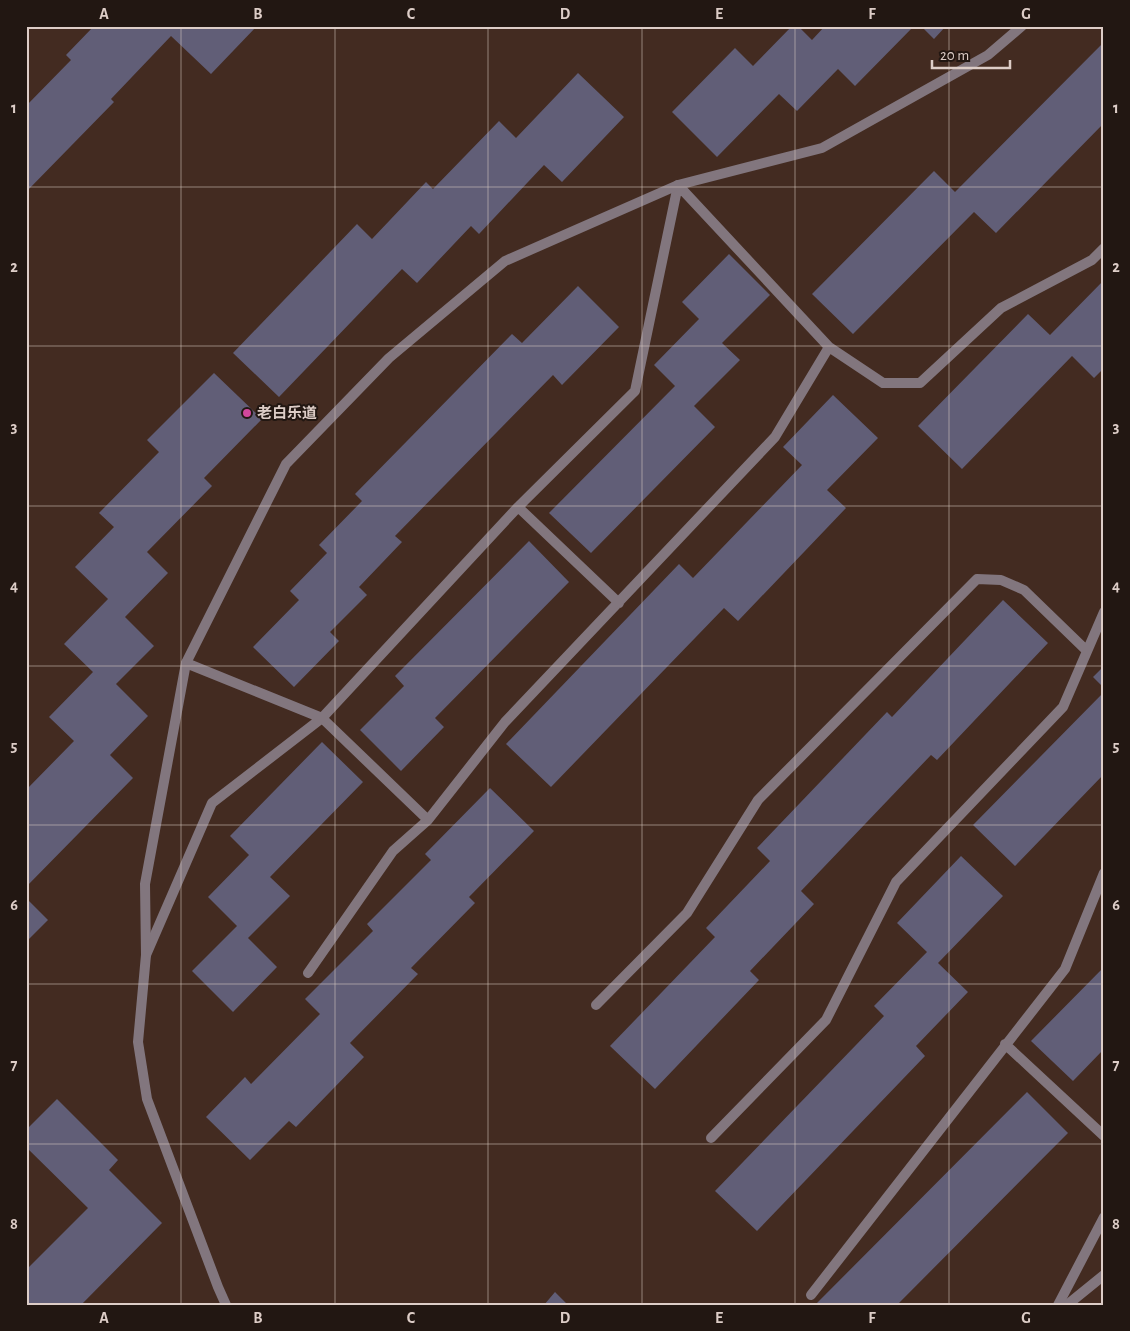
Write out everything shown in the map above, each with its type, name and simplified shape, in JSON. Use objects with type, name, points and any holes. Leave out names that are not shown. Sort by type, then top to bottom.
[{"type":"street","points":[[226,1305],[147,1099],[138,1042],[146,955],[145,884],[186,663],[286,464],[389,358],[506,261],[678,185],[822,148],[988,55],[1022,26]]},
{"type":"street","points":[[678,185],[829,347],[883,383],[920,383],[1001,308],[1092,260],[1104,248]]},
{"type":"street","points":[[146,955],[212,803],[322,718],[518,507],[635,391],[678,185]]},
{"type":"street","points":[[308,973],[393,851],[428,820],[505,722],[775,437],[829,347]]},
{"type":"street","points":[[518,507],[618,603]]},
{"type":"street","points":[[596,1005],[687,913],[758,800],[977,579],[1001,580],[1024,590],[1087,651]]},
{"type":"street","points":[[711,1138],[826,1020],[896,882],[1063,707],[1104,612]]},
{"type":"street","points":[[186,663],[322,718],[428,820]]},
{"type":"street","points":[[811,1295],[1065,968],[1104,873]]},
{"type":"street","points":[[1006,1044],[1104,1136]]},
{"type":"street","points":[[1058,1305],[1104,1217]]},
{"type":"street","points":[[1067,1305],[1104,1274]]},
{"type":"building","points":[[94,26],[257,26],[211,74],[171,36],[111,99],[114,102],[26,192],[26,106],[71,60],[66,55]]},
{"type":"building","points":[[792,26],[798,26],[812,40],[825,26],[914,26],[855,86],[838,69],[797,111],[779,94],[717,157],[672,112],[735,48],[753,66]]},
{"type":"building","points":[[921,26],[946,26],[934,39]]},
{"type":"building","points":[[1104,42],[1104,123],[996,233],[974,212],[853,334],[812,294],[934,171],[955,192]]},
{"type":"building","points":[[578,73],[624,117],[562,182],[544,165],[479,234],[471,226],[417,283],[402,269],[279,397],[233,353],[357,224],[372,239],[426,182],[433,189],[499,121],[516,138]]},
{"type":"building","points":[[729,254],[770,295],[722,343],[740,360],[694,406],[715,427],[591,553],[549,513],[675,386],[654,365],[699,319],[682,302]]},
{"type":"building","points":[[1104,280],[1104,368],[1094,378],[1072,356],[962,469],[918,426],[1028,314],[1050,335]]},
{"type":"building","points":[[578,286],[619,327],[562,385],[553,375],[395,536],[402,542],[359,587],[367,595],[330,632],[339,641],[294,687],[253,647],[299,600],[290,591],[327,553],[319,545],[362,501],[355,494],[512,334],[522,343]]},
{"type":"building","points":[[214,373],[262,419],[204,478],[212,486],[147,552],[168,573],[125,617],[154,646],[116,684],[148,716],[110,755],[133,778],[26,887],[26,790],[74,741],[49,717],[93,672],[64,644],[108,599],[75,567],[114,527],[99,513],[159,452],[147,440]]},
{"type":"building","points":[[833,395],[878,438],[827,490],[846,508],[738,621],[724,608],[551,787],[506,744],[679,564],[693,578],[802,465],[783,447]]},
{"type":"building","points":[[529,541],[569,582],[435,718],[444,727],[401,771],[360,730],[404,686],[395,676]]},
{"type":"building","points":[[1003,600],[1048,643],[937,760],[931,755],[801,891],[814,904],[750,971],[759,980],[655,1089],[610,1046],[715,937],[706,928],[770,861],[757,848],[887,712],[892,717]]},
{"type":"building","points":[[1104,666],[1104,688],[1093,677]]},
{"type":"building","points":[[1104,692],[1104,774],[1015,866],[973,825]]},
{"type":"building","points":[[322,742],[363,782],[270,877],[290,896],[248,938],[277,967],[233,1012],[192,971],[237,926],[208,897],[249,855],[230,836]]},
{"type":"building","points":[[490,788],[534,831],[469,897],[475,903],[411,968],[418,974],[350,1043],[364,1057],[296,1127],[289,1121],[250,1160],[206,1117],[245,1077],[251,1084],[320,1014],[305,999],[373,931],[367,924],[431,860],[425,854]]},
{"type":"building","points":[[961,856],[1003,896],[938,963],[968,992],[916,1046],[925,1056],[757,1231],[715,1191],[884,1016],[874,1006],[927,952],[897,923]]},
{"type":"building","points":[[26,898],[48,920],[26,942]]},
{"type":"building","points":[[1104,967],[1104,1049],[1073,1081],[1031,1041]]},
{"type":"building","points":[[1027,1092],[1068,1133],[897,1305],[815,1305]]},
{"type":"building","points":[[57,1099],[118,1160],[109,1170],[162,1223],[81,1305],[26,1305],[26,1270],[88,1208],[26,1147],[26,1130]]},
{"type":"building","points":[[555,1292],[568,1305],[544,1305]]},
{"type":"place","name":"老白乐道","points":[[247,413]]}]
